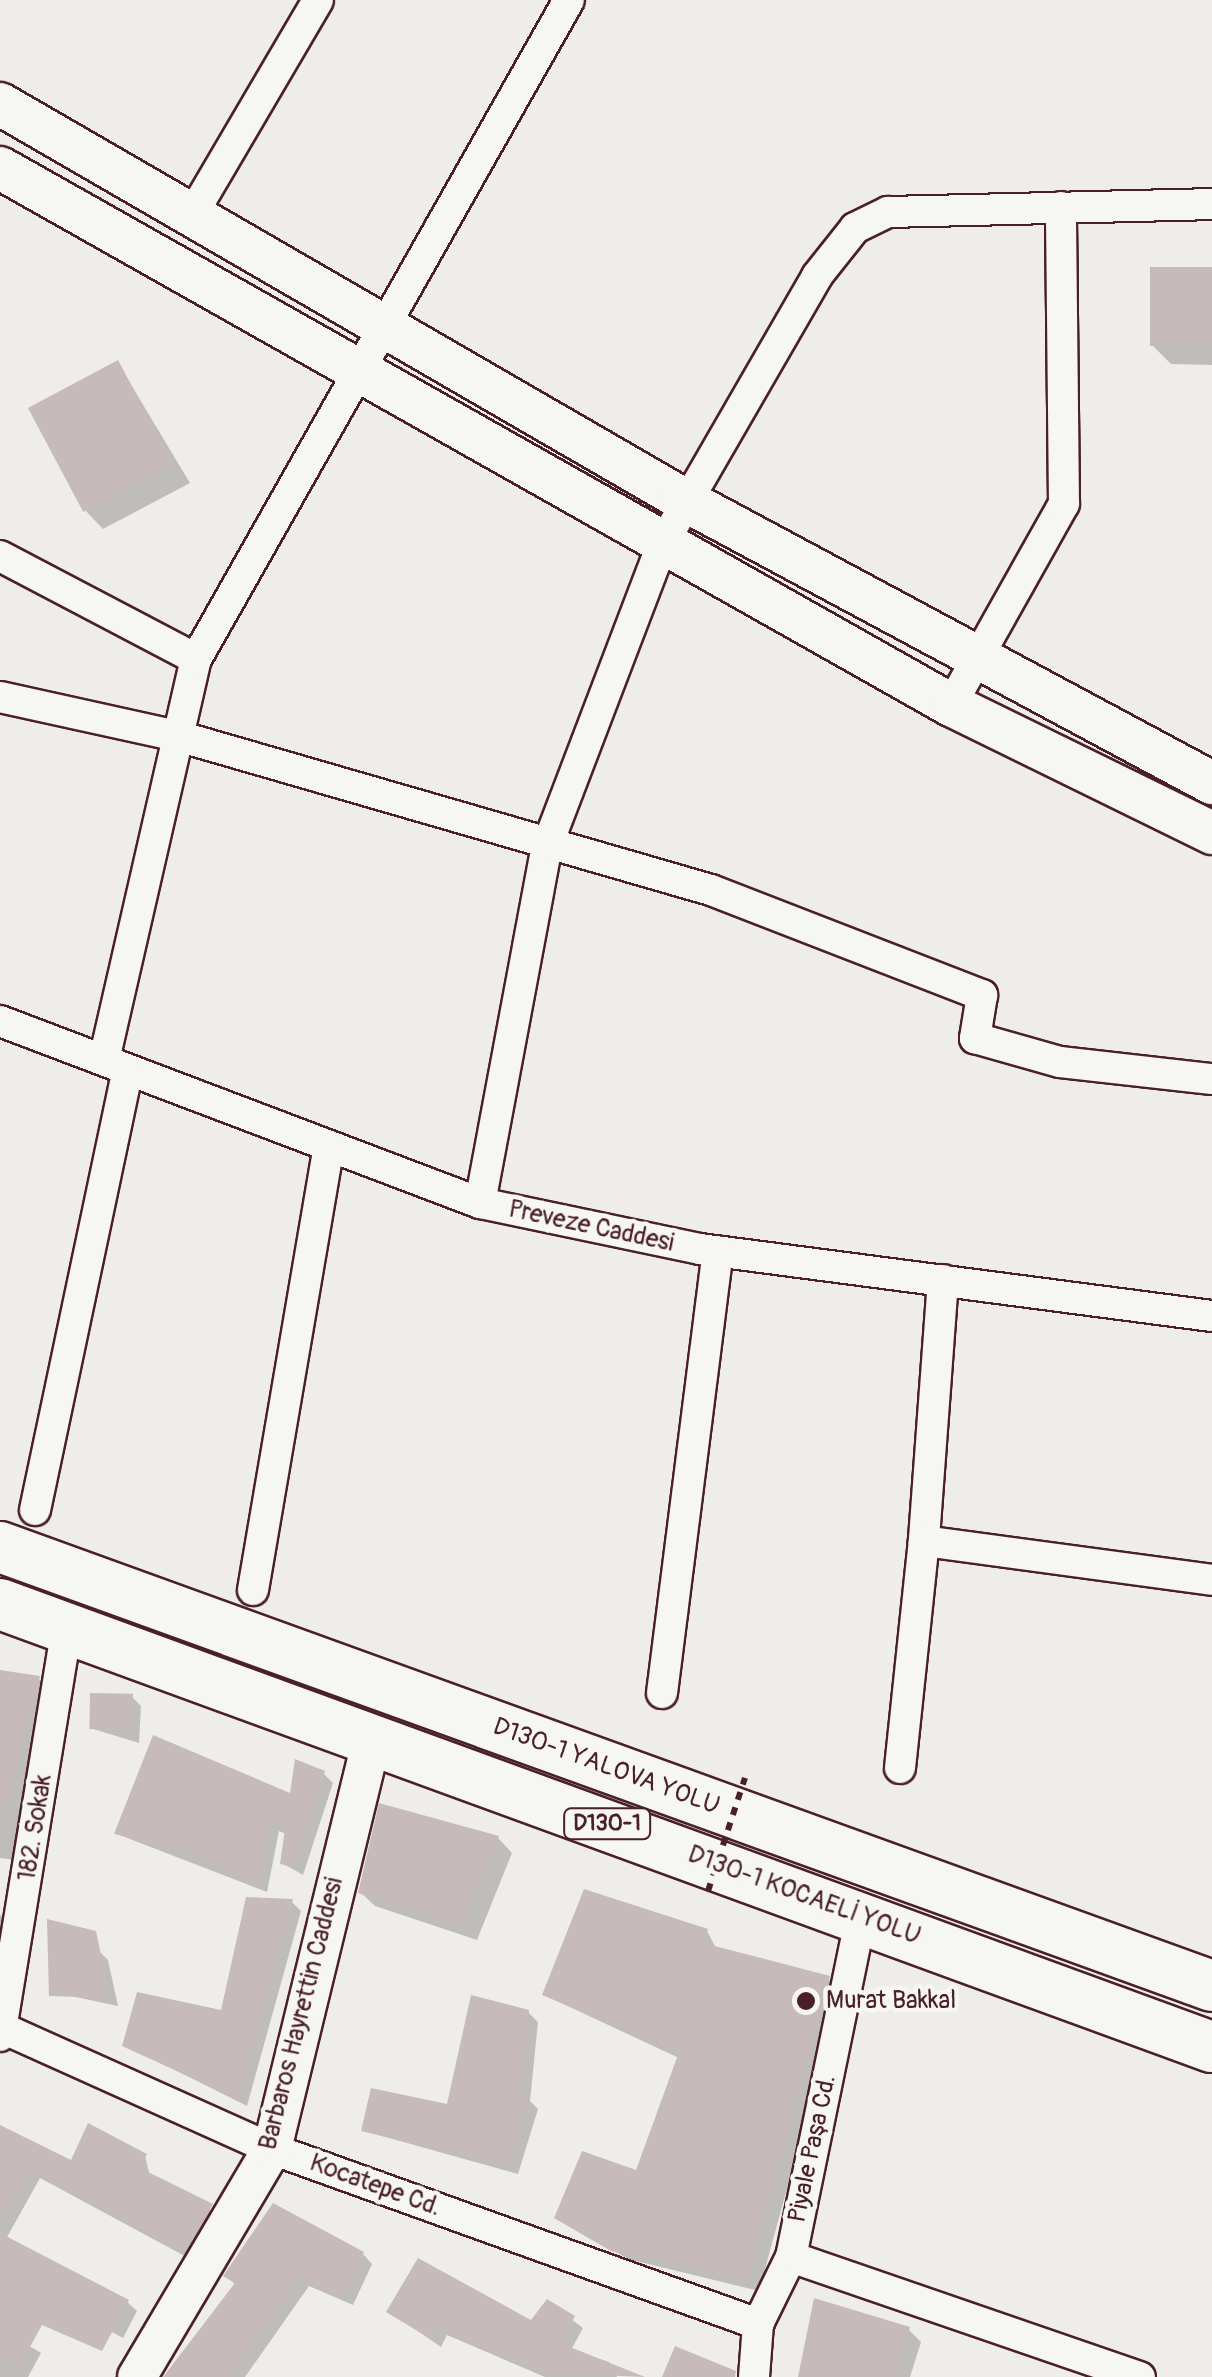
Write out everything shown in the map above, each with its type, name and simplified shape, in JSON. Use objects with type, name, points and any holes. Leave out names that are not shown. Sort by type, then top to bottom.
[{"type":"highway","name":"D130-1 YALOVA YOLU","points":[[0,1548],[1204,1980]]},
{"type":"highway","name":"D130-1 KOCAELİ YOLU","points":[[0,1604],[1212,2047]]},
{"type":"main road","points":[[0,104],[687,501],[976,661],[1212,783]]},
{"type":"main road","points":[[0,168],[951,705],[1212,833]]},
{"type":"street","points":[[192,215],[318,0]]},
{"type":"street","points":[[35,1510],[178,736],[196,660],[380,324],[570,0]]},
{"type":"street","points":[[480,1203],[547,846],[662,545],[817,276],[855,228],[888,212],[1212,204]]},
{"type":"street","points":[[951,705],[1064,504],[1061,207]]},
{"type":"street","points":[[0,556],[196,660]]},
{"type":"street","points":[[0,697],[178,736],[547,846],[712,890],[982,995],[975,1038],[1060,1062],[1212,1080]]},
{"type":"street","name":"Preveze Caddesi","points":[[0,1021],[328,1150],[480,1203],[718,1252],[1212,1316]]},
{"type":"street","points":[[252,1590],[328,1150]]},
{"type":"street","points":[[662,1693],[718,1252]]},
{"type":"street","points":[[900,1768],[924,1541],[943,1280]]},
{"type":"street","points":[[924,1541],[1212,1580]]},
{"type":"street","name":"182. Sokak","points":[[2,2030],[68,1628]]},
{"type":"street","name":"Barbaros Hayrettin Caddesi","points":[[137,2377],[272,2149],[372,1740]]},
{"type":"street","name":"Piyale Paşa Cd.","points":[[754,2377],[758,2324],[792,2257],[861,1916]]},
{"type":"street","name":"Kocatepe Cd.","points":[[2,2030],[272,2149],[758,2324]]},
{"type":"street","points":[[792,2257],[1140,2377]]},
{"type":"path","points":[[708,1892],[745,1778]]},
{"type":"building","points":[[1150,267],[1212,267],[1212,346],[1150,346]]},
{"type":"building","points":[[118,360],[173,464],[83,512],[28,408]]},
{"type":"building","points":[[0,1670],[40,1676],[8,1802],[0,1801]]},
{"type":"building","points":[[90,1693],[133,1694],[132,1730],[89,1729]]},
{"type":"building","points":[[153,1735],[290,1793],[295,1759],[325,1771],[294,1867],[280,1864],[285,1828],[270,1823],[258,1885],[188,1851],[114,1834]]},
{"type":"building","points":[[379,1803],[499,1836],[462,1927],[358,1893]]},
{"type":"building","points":[[584,1889],[708,1929],[703,1943],[830,1976],[747,2280],[611,2251],[554,2218],[582,2151],[636,2170],[679,2052],[542,1995]]},
{"type":"building","points":[[246,1897],[293,1899],[238,2099],[122,2046],[137,1992],[221,2010]]},
{"type":"building","points":[[47,1919],[96,1931],[110,1998],[49,1996]]},
{"type":"building","points":[[471,1995],[529,2010],[521,2095],[529,2097],[509,2166],[361,2131],[371,2088],[447,2104]]},
{"type":"building","points":[[88,2123],[147,2154],[140,2168],[213,2204],[184,2253],[30,2170],[0,2218],[0,2125],[71,2160]]},
{"type":"building","points":[[273,2203],[364,2252],[343,2298],[299,2278],[229,2377],[163,2377],[235,2283],[223,2276]]},
{"type":"building","points":[[0,2233],[129,2300],[102,2351],[42,2325],[19,2367],[0,2359]]},
{"type":"building","points":[[418,2258],[531,2320],[547,2299],[575,2316],[560,2343],[645,2377],[544,2373],[437,2328],[431,2339],[386,2312]]},
{"type":"building","points":[[814,2298],[910,2327],[893,2377],[798,2377]]},
{"type":"building","points":[[675,2346],[736,2371],[735,2377],[662,2377]]},
{"type":"place","name":"Murat Bakkal","points":[[806,2001]]}]
